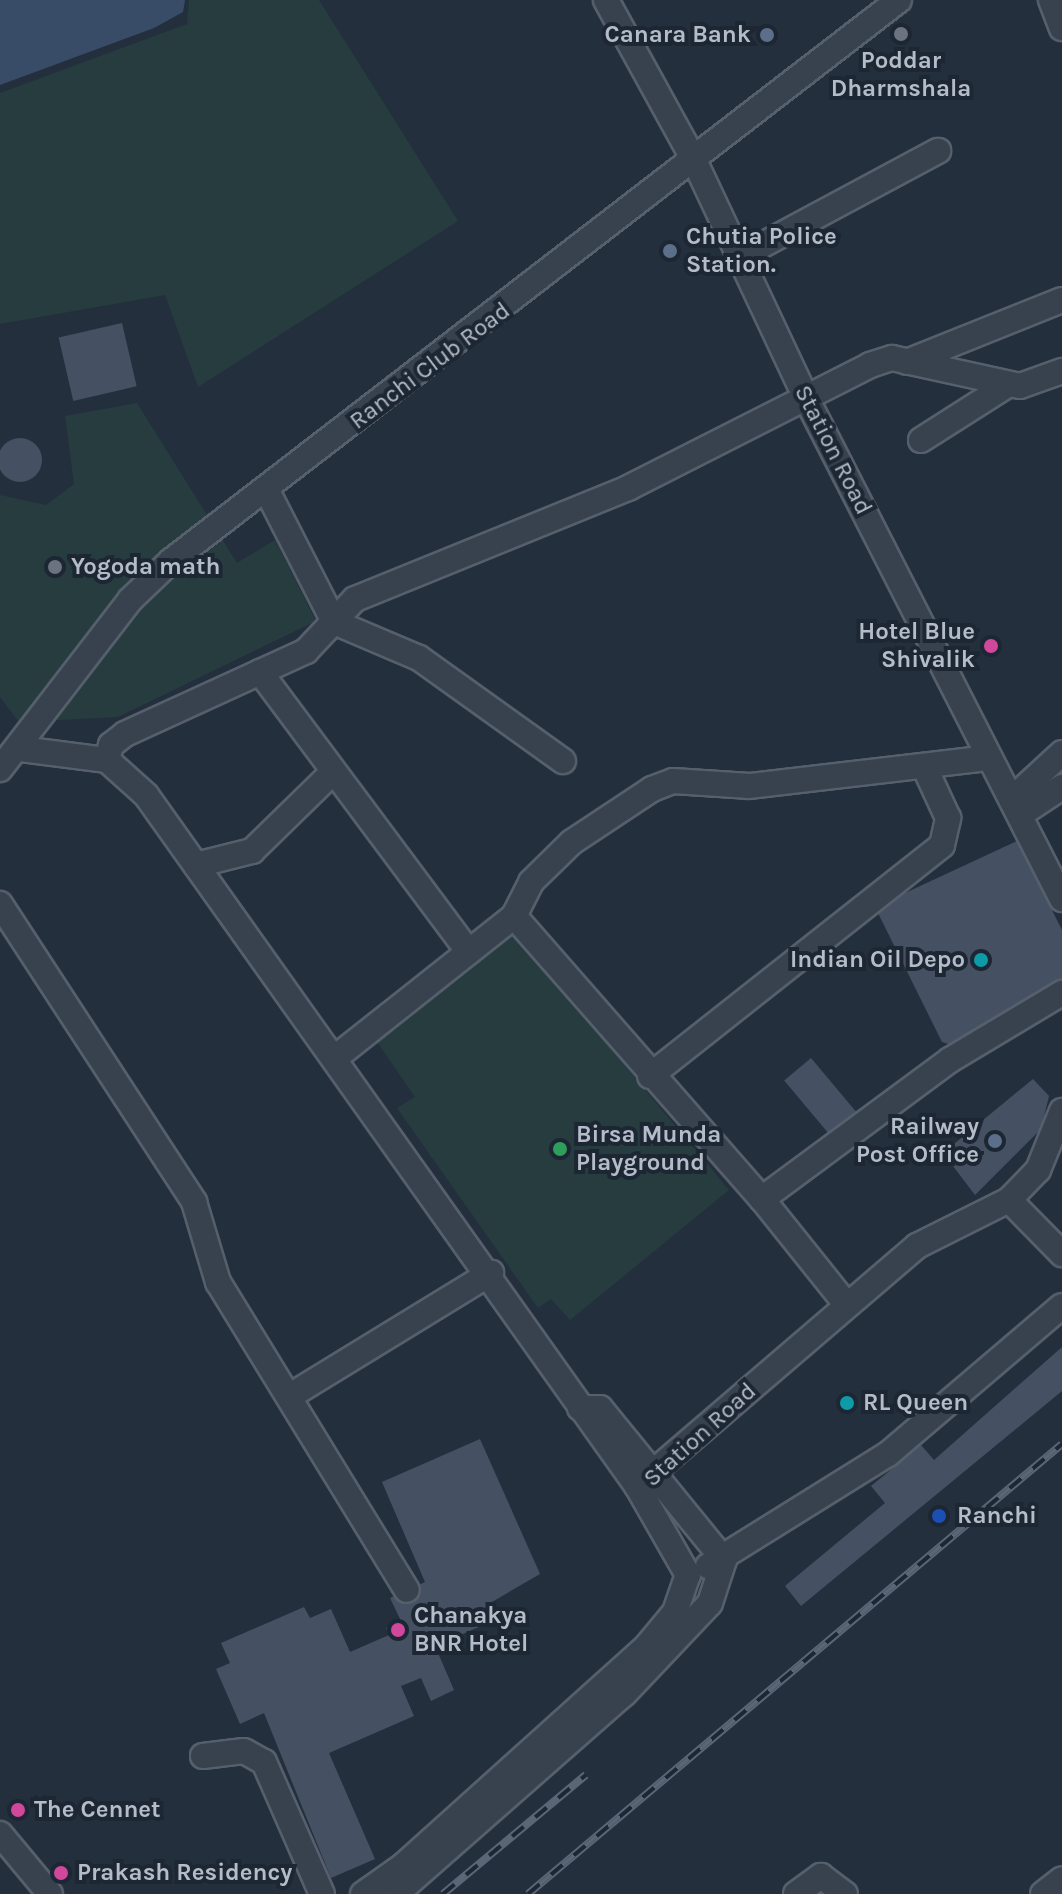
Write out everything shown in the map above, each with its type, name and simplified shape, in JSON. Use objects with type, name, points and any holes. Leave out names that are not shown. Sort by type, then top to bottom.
[{"type":"street","name":"Station Road","points":[[606,0],[694,160],[805,396],[1062,899]]},
{"type":"street","name":"Ranchi Club Road","points":[[0,769],[21,749],[130,600],[266,489],[899,0]]},
{"type":"street","points":[[1051,0],[1062,28]]},
{"type":"street","points":[[740,257],[938,151]]},
{"type":"street","points":[[907,362],[1062,300]]},
{"type":"street","points":[[107,760],[111,745],[125,734],[306,651],[355,599],[628,488],[870,365],[907,362],[1009,384],[1058,382]]},
{"type":"street","points":[[921,440],[1009,384]]},
{"type":"street","points":[[266,489],[334,622],[419,658],[563,761]]},
{"type":"street","points":[[260,672],[332,773],[469,952]]},
{"type":"street","points":[[21,749],[107,760],[146,795],[491,1273],[580,1408],[600,1408],[646,1479],[724,1560]]},
{"type":"street","points":[[1016,807],[1062,753]]},
{"type":"street","points":[[335,1058],[514,916],[543,869],[652,789],[673,781],[750,786],[988,758]]},
{"type":"street","points":[[650,1076],[942,845],[948,818],[924,766]]},
{"type":"street","points":[[196,865],[252,851],[332,773]]},
{"type":"street","points":[[1016,807],[1062,787]]},
{"type":"street","points":[[0,904],[194,1202],[218,1282],[407,1590]]},
{"type":"street","points":[[514,916],[650,1076],[762,1199],[847,1305]]},
{"type":"street","points":[[762,1199],[950,1060],[1062,993]]},
{"type":"street","name":"Station Road","points":[[688,1575],[646,1479],[847,1305],[942,1228],[1009,1200],[1038,1170],[1062,1111]]},
{"type":"street","points":[[1009,1200],[1062,1254]]},
{"type":"street","points":[[290,1396],[491,1273]]},
{"type":"street","points":[[363,1894],[647,1646],[675,1612],[688,1575],[724,1560],[888,1454],[1062,1306]]},
{"type":"street","points":[[396,1894],[624,1694],[710,1603],[724,1560]]},
{"type":"street","points":[[203,1756],[244,1751],[264,1762],[322,1894]]},
{"type":"street","points":[[0,1834],[50,1894]]},
{"type":"street","points":[[796,1894],[821,1876],[845,1894]]},
{"type":"street","points":[[1043,1894],[1062,1879]]},
{"type":"green space","points":[[189,0],[319,0],[458,221],[198,387],[165,295],[0,324],[0,93],[187,24]]},
{"type":"green space","points":[[137,403],[237,563],[275,540],[316,621],[118,717],[19,722],[0,697],[0,495],[46,505],[74,484],[65,416]]},
{"type":"green space","name":"Birsa Munda Playground","points":[[512,930],[729,1190],[570,1320],[551,1299],[538,1308],[397,1108],[415,1097],[371,1033]]},
{"type":"water","points":[[0,0],[185,0],[183,12],[154,28],[0,85]]},
{"type":"building","points":[[122,323],[137,386],[73,401],[59,338]]},
{"type":"building","points":[[20,438],[35,445],[42,460],[35,475],[20,482],[5,475],[-2,460],[5,445]]},
{"type":"building","name":"Indian Oil Depo","points":[[1017,841],[1062,930],[1062,989],[961,1048],[942,1042],[875,907]]},
{"type":"building","points":[[811,1058],[860,1116],[833,1139],[784,1080]]},
{"type":"building","name":"Railway Post Office","points":[[1033,1079],[1049,1096],[1041,1129],[975,1195],[943,1153]]},
{"type":"building","name":"Ranchi","points":[[1062,1347],[1062,1391],[801,1606],[785,1586],[885,1503],[871,1486],[921,1445],[934,1460]]},
{"type":"building","points":[[480,1439],[540,1574],[490,1603],[497,1619],[435,1646],[454,1690],[431,1701],[421,1678],[401,1686],[414,1716],[329,1753],[375,1859],[331,1878],[264,1713],[240,1724],[216,1669],[230,1663],[221,1643],[304,1607],[310,1618],[331,1609],[350,1652],[389,1635],[386,1628],[401,1621],[390,1598],[425,1582],[382,1482]]},
{"type":"railway","points":[[528,1894],[1062,1444]]},
{"type":"railway","points":[[443,1894],[586,1775]]},
{"type":"place","name":"Poddar Dharmshala","points":[[901,34]]},
{"type":"place","name":"Canara Bank","points":[[767,35]]},
{"type":"place","name":"Chutia Police Station.","points":[[670,251]]},
{"type":"place","name":"Yogoda math","points":[[55,567]]},
{"type":"place","name":"Hotel Blue Shivalik","points":[[991,646]]},
{"type":"place","name":"Indian Oil Depo","points":[[981,960]]},
{"type":"place","name":"Railway Post Office","points":[[995,1141]]},
{"type":"place","name":"Birsa Munda Playground","points":[[560,1149]]},
{"type":"place","name":"RL Queen","points":[[847,1403]]},
{"type":"place","name":"Ranchi","points":[[939,1516]]},
{"type":"place","name":"Chanakya BNR Hotel","points":[[398,1630]]},
{"type":"place","name":"The Cennet","points":[[18,1810]]},
{"type":"place","name":"Prakash Residency","points":[[61,1873]]}]
